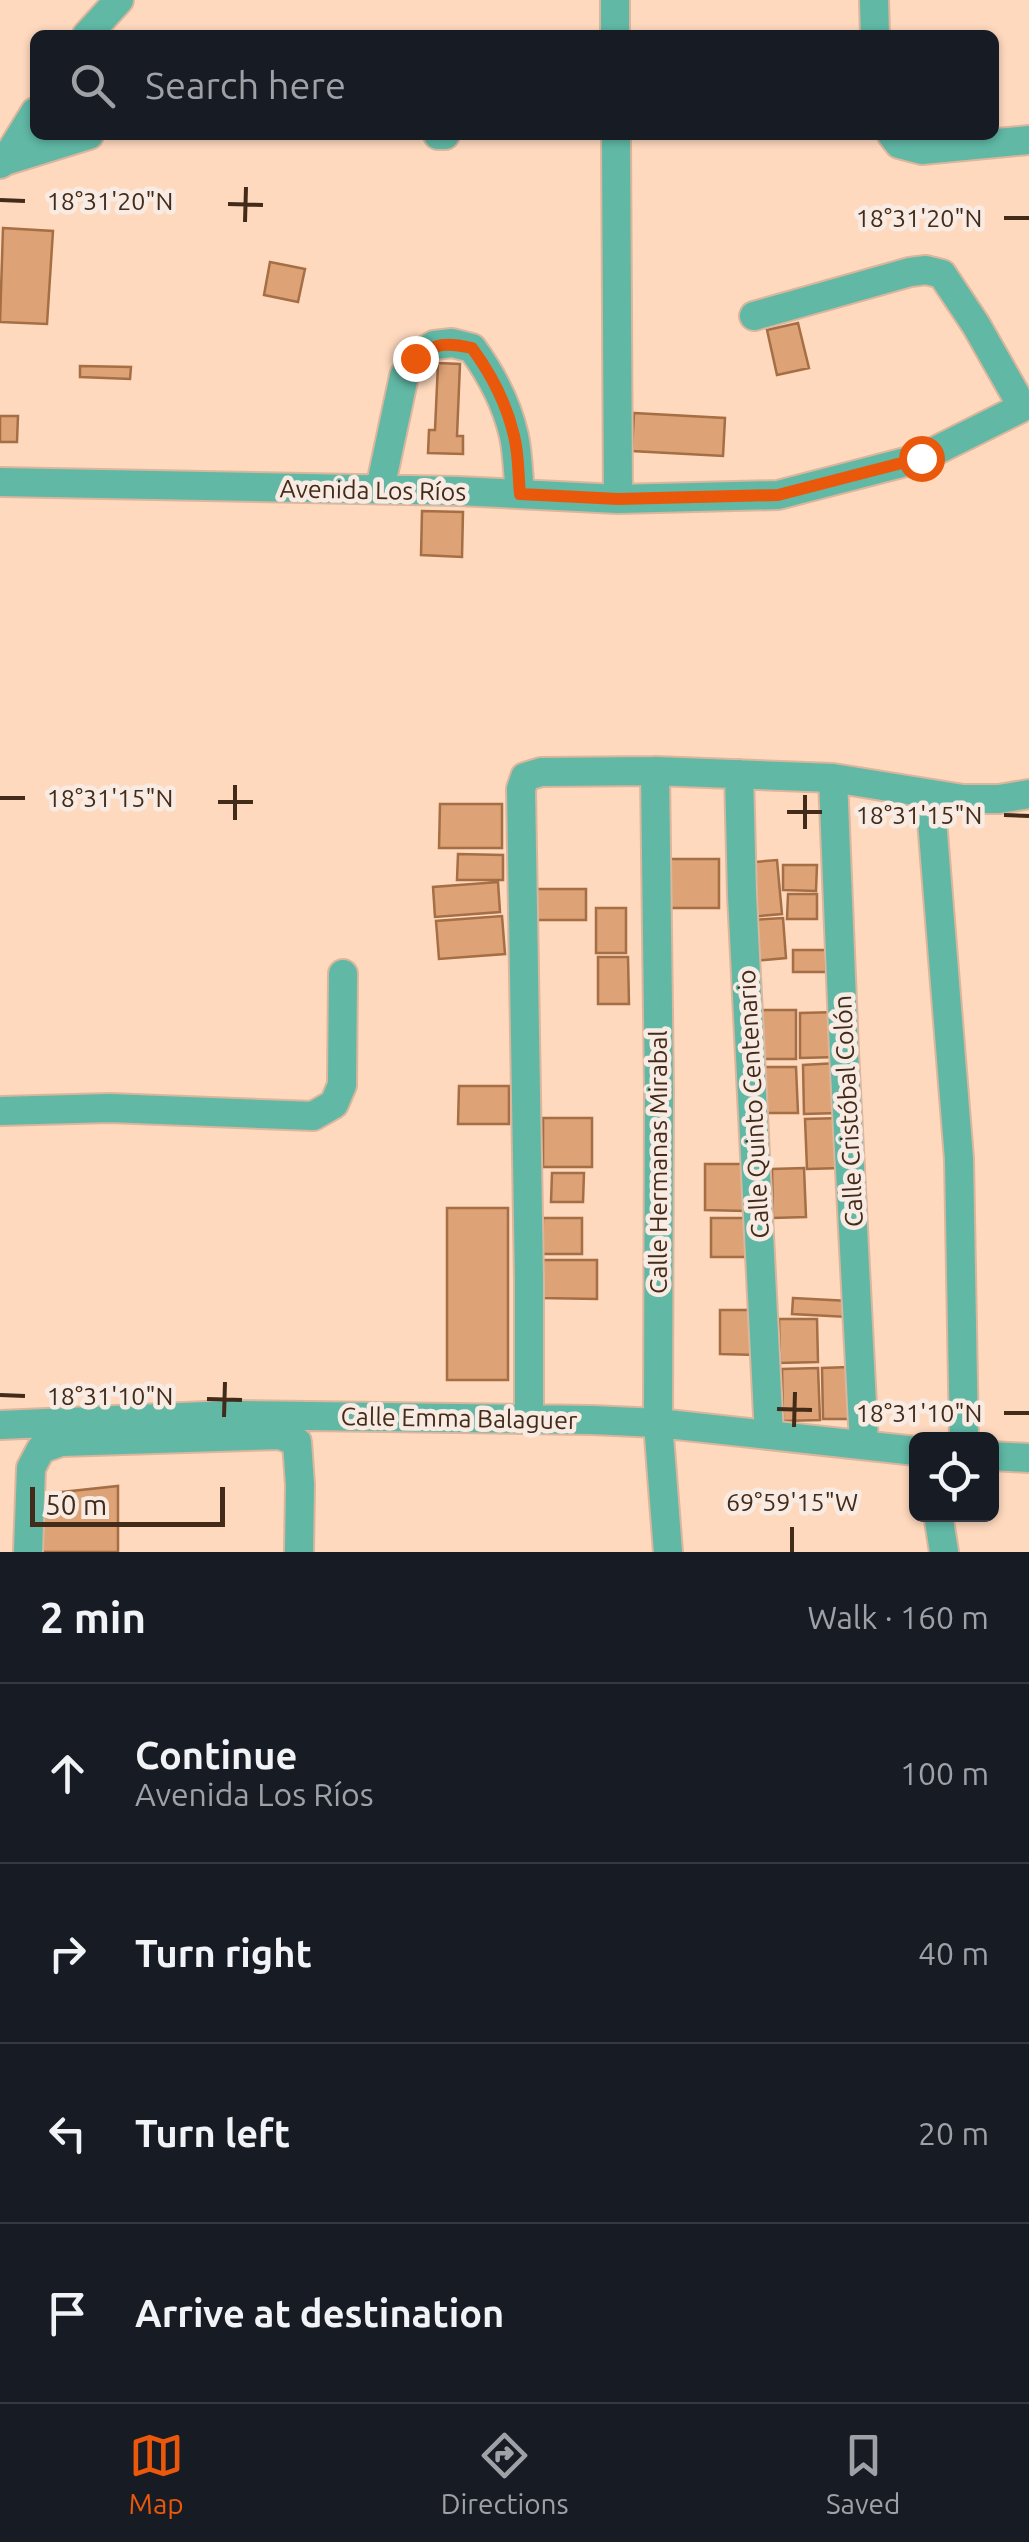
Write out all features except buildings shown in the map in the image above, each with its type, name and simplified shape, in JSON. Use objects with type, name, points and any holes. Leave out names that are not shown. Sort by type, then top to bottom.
[{"type":"street","points":[[91,30],[118,0]]},
{"type":"street","points":[[615,0],[615,30]]},
{"type":"street","points":[[874,0],[875,30]]},
{"type":"street","points":[[2,163],[30,120]]},
{"type":"street","points":[[2,163],[73,140]]},
{"type":"street","points":[[616,140],[618,499]]},
{"type":"street","points":[[896,140],[922,150],[1029,140]]},
{"type":"street","points":[[754,316],[910,272],[942,274],[1026,405]]},
{"type":"street","points":[[380,489],[404,376],[415,358],[434,345],[452,344],[472,348],[506,407],[515,439],[520,494]]},
{"type":"street","name":"Avenida Los Ríos","points":[[0,482],[380,489],[618,499],[778,495],[921,458],[1026,405]]},
{"type":"street","points":[[529,1419],[521,789],[525,777],[541,772],[655,771],[834,778],[963,800],[1029,794]]},
{"type":"street","name":"Calle Hermanas Mirabal","points":[[655,771],[658,1424],[668,1552]]},
{"type":"street","name":"Calle Quinto Centenario","points":[[739,774],[769,1435]]},
{"type":"street","name":"Calle Cristóbal Colón","points":[[834,778],[864,1444]]},
{"type":"street","points":[[930,796],[959,1160],[964,1432]]},
{"type":"street","points":[[0,1111],[110,1108],[313,1116],[334,1104],[342,1085],[343,974]]},
{"type":"street","name":"Calle Emma Balaguer","points":[[0,1425],[230,1415],[529,1419],[658,1424],[909,1450]]},
{"type":"street","points":[[28,1552],[31,1468],[41,1449],[61,1442],[280,1436],[296,1442],[299,1552]]},
{"type":"street","points":[[999,1456],[1029,1458]]},
{"type":"street","points":[[939,1522],[944,1552]]},
{"type":"route","points":[[415,358],[434,345],[472,348],[506,407],[515,439],[520,494],[618,499],[778,495],[921,458]]}]
